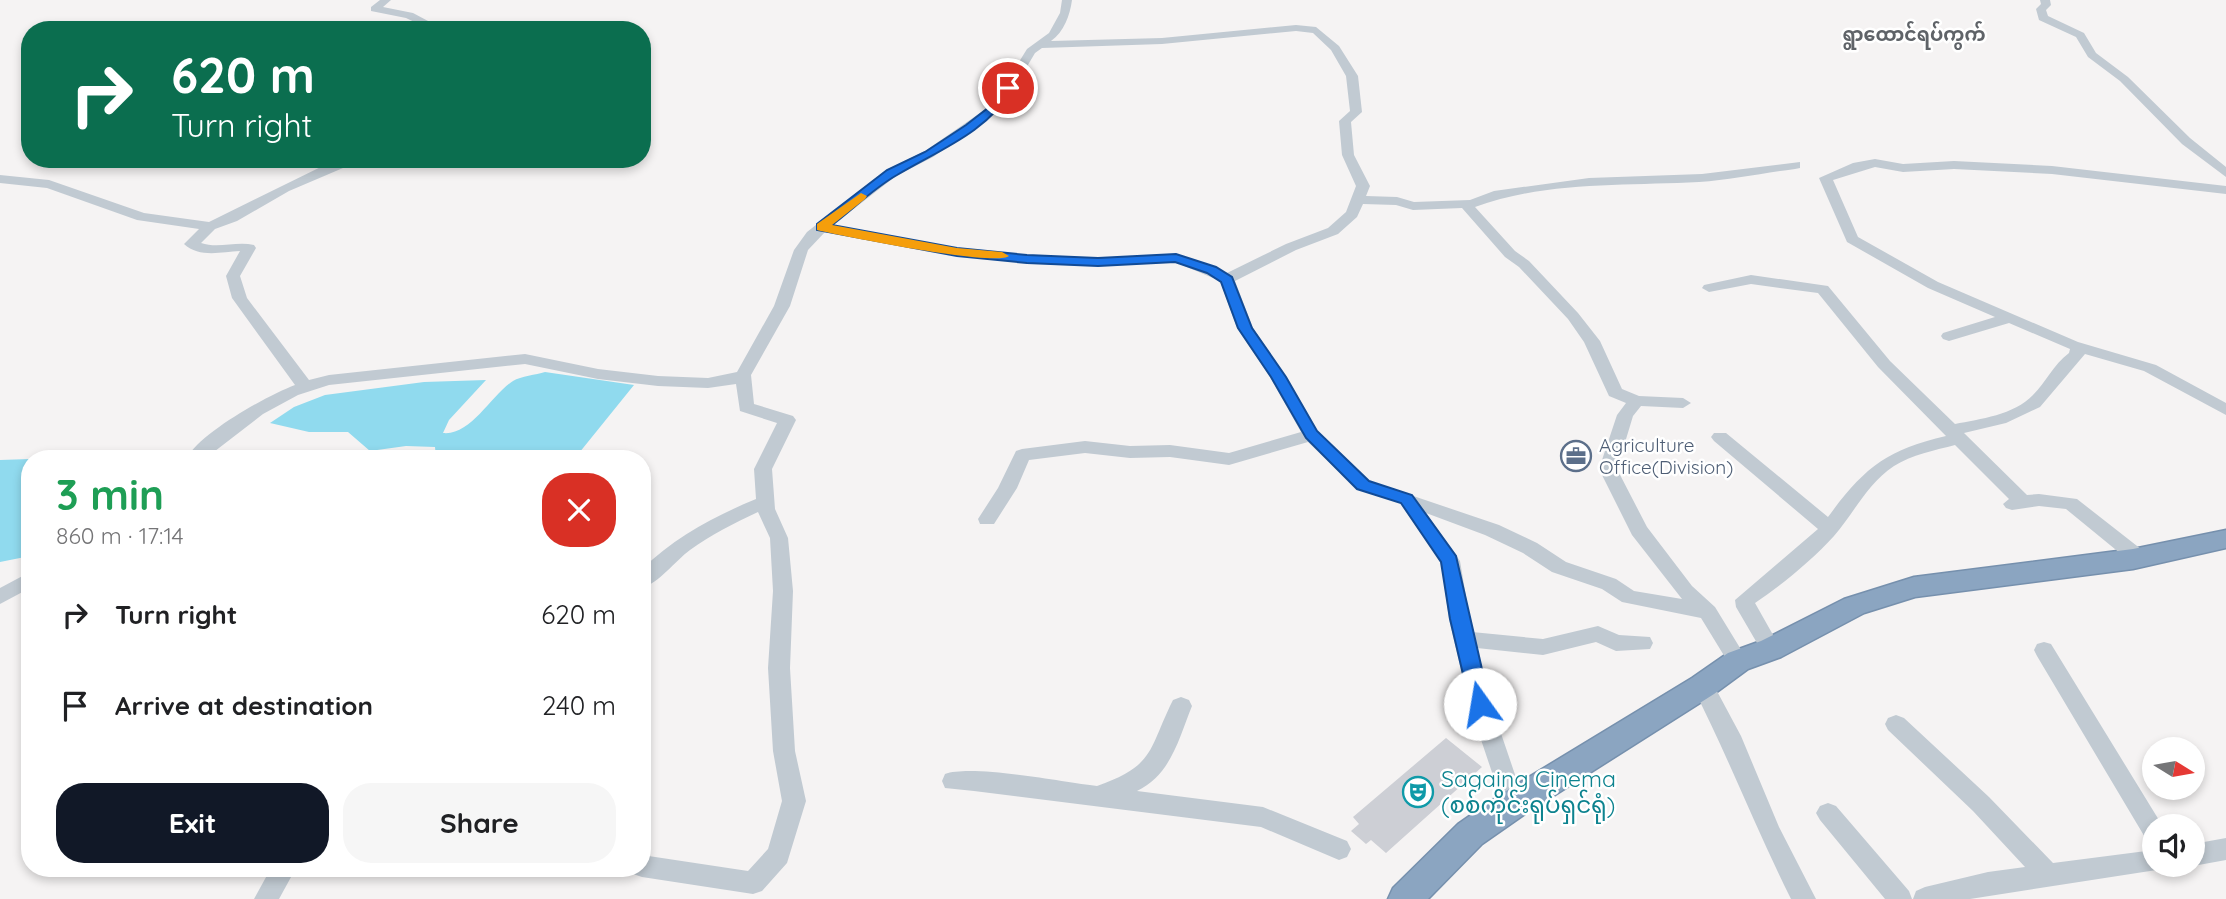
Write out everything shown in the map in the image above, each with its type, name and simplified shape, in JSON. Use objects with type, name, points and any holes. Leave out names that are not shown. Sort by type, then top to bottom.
[{"type":"highway","points":[[1413,892],[1471,834],[1513,804],[1703,686],[1738,660],[1771,649],[1854,606],[1914,587],[2139,558],[2226,539]]},
{"type":"street","points":[[386,0],[375,9],[409,15],[421,21]]},
{"type":"street","points":[[651,868],[748,891],[778,855],[794,801],[784,751],[779,668],[783,591],[779,538],[765,502],[763,469],[787,420],[746,407],[743,375],[782,306],[801,250],[821,227],[891,173],[929,154],[998,106],[1031,51],[1053,35],[1065,13],[1067,0]]},
{"type":"street","points":[[2045,0],[2046,5],[2040,9],[2043,18],[2080,35],[2092,55],[2116,72],[2186,141],[2226,173]]},
{"type":"street","points":[[1042,45],[1162,41],[1296,28],[1316,30],[1335,48],[1352,76],[1356,112],[1345,121],[1349,155],[1363,186],[1352,214],[1333,231],[1291,247],[1227,279]]},
{"type":"street","points":[[2226,190],[2052,170],[1954,164],[1903,168],[1875,163],[1858,166],[1826,178],[1852,239],[1933,285],[2078,347],[2150,368],[2226,411]]},
{"type":"street","points":[[1358,200],[1397,201],[1413,206],[1465,204],[1494,195],[1589,183],[1690,179],[1795,165]]},
{"type":"street","points":[[304,386],[240,298],[233,276],[249,248],[238,246],[208,251],[191,244],[210,226],[232,218],[284,188],[331,168]]},
{"type":"street","points":[[0,179],[49,184],[142,217],[210,226]]},
{"type":"street","points":[[1465,204],[1510,254],[1524,264],[1573,316],[1592,341],[1615,392],[1637,401],[1683,403]]},
{"type":"street","points":[[821,227],[957,252],[1098,262],[1176,258],[1211,270],[1227,279],[1245,328],[1278,377],[1311,435],[1363,485],[1492,530],[1530,548],[1559,567],[1609,584],[1629,597],[1708,612]]},
{"type":"street","points":[[1709,288],[1725,281],[1770,280],[1823,289],[1884,364],[1957,434],[2017,503],[2071,503],[2139,558]]},
{"type":"street","points":[[1949,335],[2010,318]]},
{"type":"street","points":[[1771,649],[1746,607],[1745,600],[1772,582],[1829,528],[1857,490],[1888,462],[2023,409],[2040,397],[2044,388],[2067,362],[2077,355],[2078,347]]},
{"type":"street","points":[[206,450],[248,417],[304,386],[525,359],[598,374],[658,381],[708,383],[731,380],[743,375]]},
{"type":"street","points":[[1637,401],[1625,415],[1608,469],[1610,476],[1639,530],[1685,591],[1708,612],[1738,660]]},
{"type":"street","points":[[987,519],[1006,494],[1018,471],[1022,455],[1084,447],[1130,452],[1170,452],[1228,459],[1311,435]]},
{"type":"street","points":[[1720,437],[1829,528]]},
{"type":"street","points":[[1406,499],[1450,561],[1480,704],[1513,804]]},
{"type":"street","points":[[651,571],[661,560],[725,518],[765,502]]},
{"type":"street","points":[[0,597],[21,584]]},
{"type":"street","points":[[1465,639],[1543,648],[1598,634],[1616,643],[1643,643]]},
{"type":"street","points":[[2044,650],[2143,814]]},
{"type":"street","points":[[1703,686],[1730,736],[1769,831],[1804,899]]},
{"type":"street","points":[[1093,797],[1130,786],[1153,771],[1181,706]]},
{"type":"street","points":[[1896,724],[1981,804],[2048,875]]},
{"type":"street","points":[[953,781],[974,781],[1147,805],[1203,808],[1263,817],[1339,849]]},
{"type":"street","points":[[1828,813],[1900,899]]},
{"type":"street","points":[[2205,853],[2226,849]]},
{"type":"street","points":[[1925,899],[1988,883],[2142,863]]},
{"type":"street","points":[[266,899],[279,877]]},
{"type":"water","points":[[545,372],[634,385],[581,450],[435,450],[435,447],[406,446],[369,450],[348,432],[309,432],[270,423],[294,407],[325,395],[424,382],[486,380],[449,420],[443,433],[453,432],[472,422],[505,387],[520,378]]},
{"type":"water","points":[[21,459],[21,558],[0,562],[0,460]]},
{"type":"building","name":"Sagaing Cinema (စစ်ကိုင်းရုပ်ရှင်ရုံ)","points":[[1446,738],[1482,767],[1386,853],[1371,840],[1366,844],[1351,831],[1359,824],[1353,817]]},
{"type":"slow traffic","points":[[861,196],[821,227],[957,252],[1002,256]]},
{"type":"place","name":"Agriculture Office(Division)","points":[[1576,456]]},
{"type":"place","name":"Sagaing Cinema (စစ်ကိုင်းရုပ်ရှင်ရုံ)","points":[[1418,792]]},
{"type":"district","name":"ရွာထောင်ရပ်ကွက်","points":[[1914,34]]},
{"type":"route","points":[[1008,88],[998,106],[970,127],[929,154],[891,173],[821,227],[957,252],[1027,259],[1098,262],[1176,258],[1211,270],[1227,279],[1245,328],[1278,377],[1311,435],[1363,485],[1406,499],[1450,561],[1460,619],[1480,704]]}]
